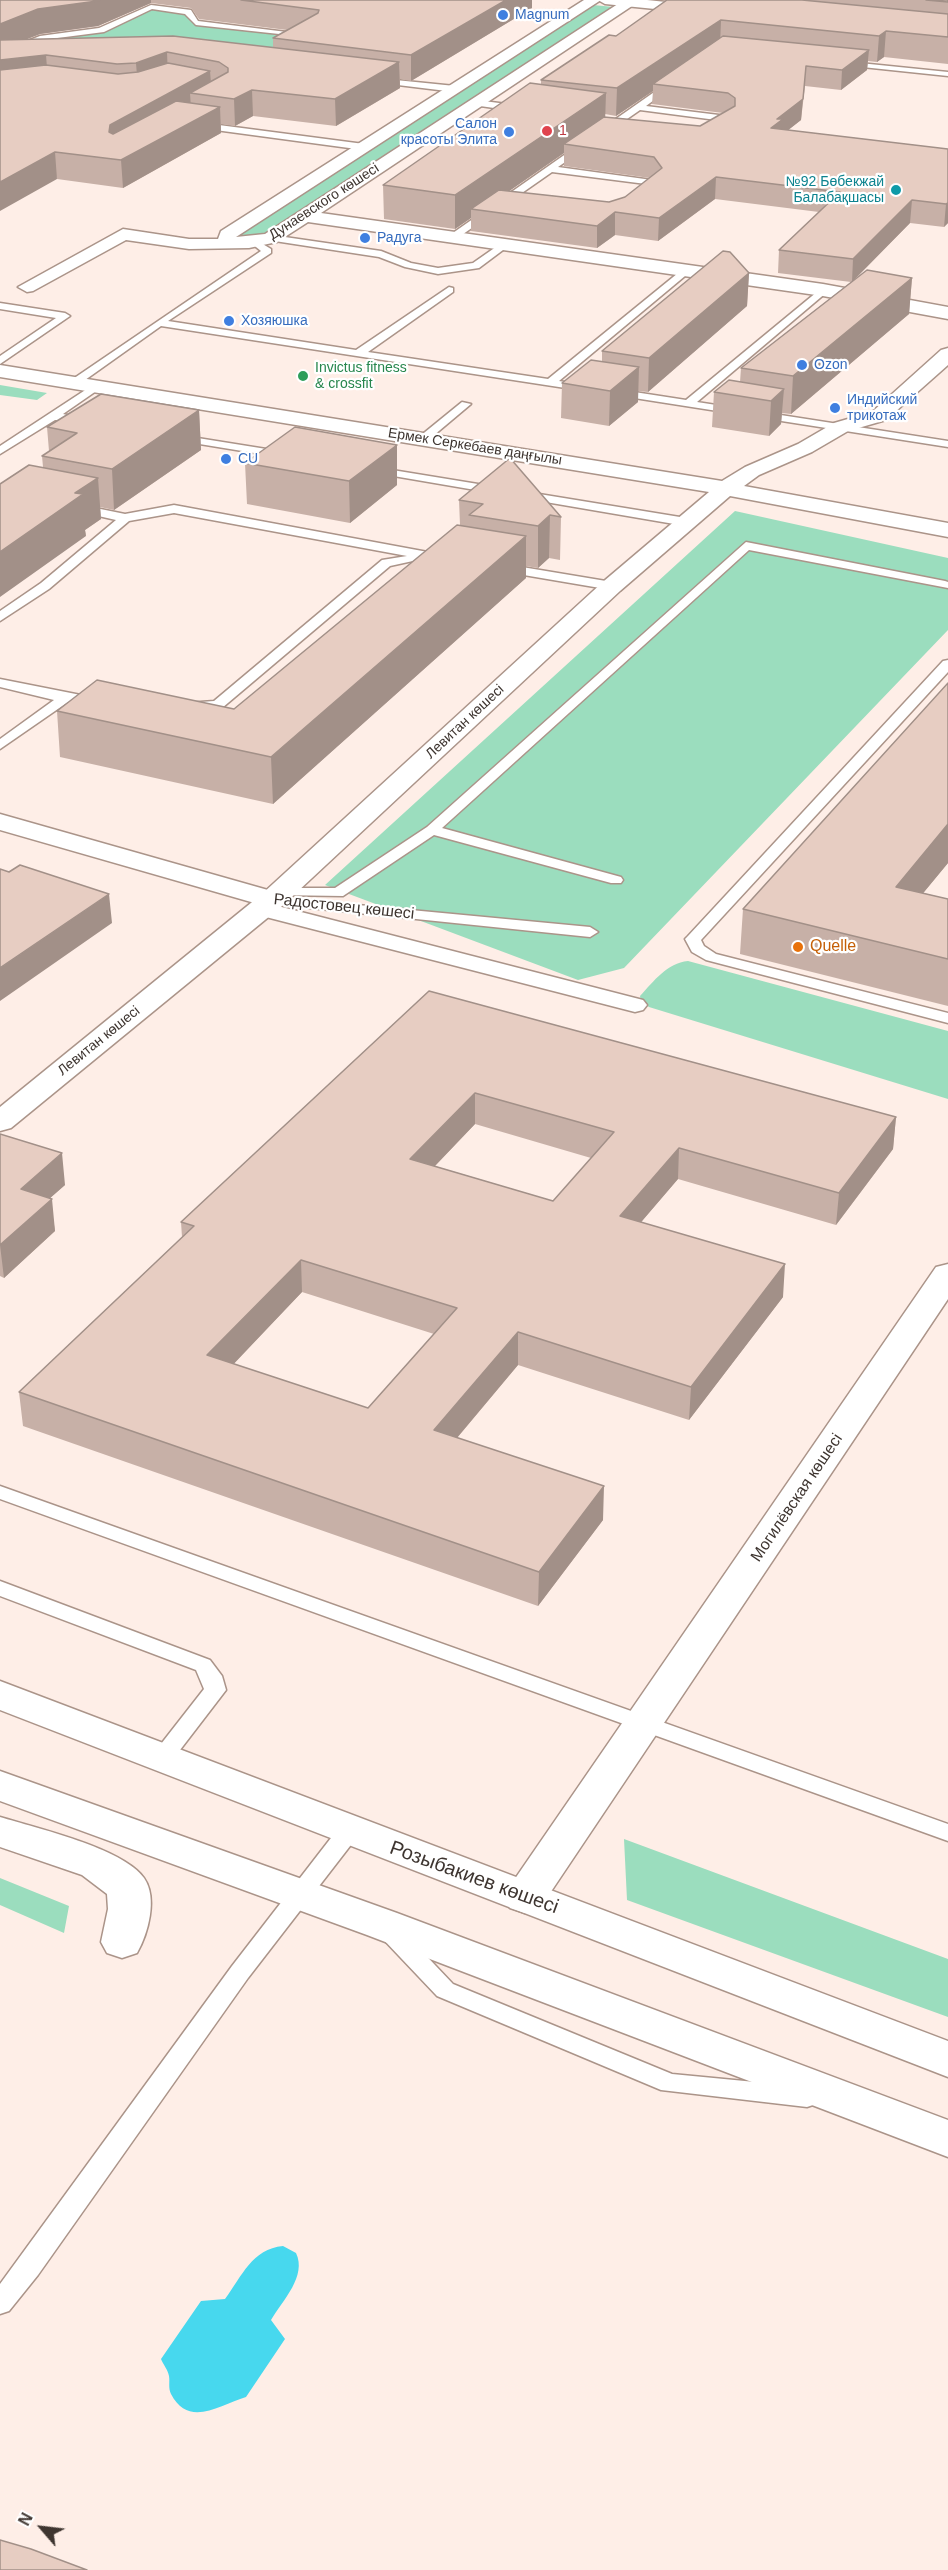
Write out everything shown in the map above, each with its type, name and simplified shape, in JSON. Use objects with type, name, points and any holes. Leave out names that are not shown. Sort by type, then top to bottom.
[{"type":"street","name":"Дунаевского көшесі","points":[[594,0],[227,235],[227,240],[237,244],[263,241],[305,216],[632,1]]},
{"type":"street","points":[[605,0],[724,12]]},
{"type":"street","points":[[305,216],[823,290],[948,313]]},
{"type":"street","points":[[27,287],[123,234],[189,244],[237,244]]},
{"type":"street","name":"Левитан көшесі","points":[[0,1122],[274,901],[612,586],[726,488],[752,471],[806,448],[841,428],[879,416],[932,371],[948,354]]},
{"type":"street","name":"Ермек Серкебаев даңғылы","points":[[0,371],[726,488],[948,530]]},
{"type":"street","name":"Радостовец көшесі","points":[[0,822],[635,1005]]},
{"type":"street","name":"Могилёвская көшесі","points":[[525,1897],[948,1274]]},
{"type":"street","name":"Розыбакиев көшесі","points":[[0,1695],[349,1831],[948,2059]]},
{"type":"street","points":[[0,1786],[382,1924],[948,2139]]},
{"type":"street","points":[[0,1832],[97,1863],[128,1887],[129,1909],[122,1942]]},
{"type":"lane","points":[[2,59],[40,38],[101,30],[151,7],[188,12],[196,22],[314,36],[296,46]]},
{"type":"lane","points":[[834,62],[948,74]]},
{"type":"lane","points":[[453,237],[683,76]]},
{"type":"lane","points":[[366,79],[454,89]]},
{"type":"lane","points":[[476,103],[535,111]]},
{"type":"lane","points":[[637,107],[727,118],[730,123],[715,133]]},
{"type":"lane","points":[[606,120],[618,121]]},
{"type":"lane","points":[[188,124],[364,147]]},
{"type":"lane","points":[[600,133],[622,136]]},
{"type":"lane","points":[[550,169],[648,182],[655,188],[638,202]]},
{"type":"lane","points":[[495,207],[507,209]]},
{"type":"lane","points":[[263,241],[381,254],[408,265],[438,271],[476,266],[506,244]]},
{"type":"lane","points":[[74,383],[268,251],[263,241]]},
{"type":"lane","points":[[551,382],[686,271]]},
{"type":"lane","points":[[359,353],[450,290]]},
{"type":"lane","points":[[689,403],[823,290]]},
{"type":"lane","points":[[0,306],[65,316],[0,361]]},
{"type":"lane","points":[[159,323],[948,444]]},
{"type":"lane","points":[[490,385],[502,375]]},
{"type":"lane","points":[[0,451],[97,387]]},
{"type":"lane","points":[[423,439],[466,404]]},
{"type":"lane","points":[[53,417],[100,424]]},
{"type":"lane","points":[[170,436],[299,458]]},
{"type":"lane","points":[[357,467],[686,522]]},
{"type":"lane","points":[[68,507],[125,518],[174,509],[461,561]]},
{"type":"lane","points":[[0,617],[45,586],[125,518]]},
{"type":"lane","points":[[274,901],[338,893],[432,830],[746,546],[945,585]]},
{"type":"lane","points":[[182,706],[217,705],[386,563],[426,556]]},
{"type":"lane","points":[[495,567],[612,586]]},
{"type":"lane","points":[[948,664],[693,939],[697,949],[711,957],[948,1018]]},
{"type":"lane","points":[[0,683],[65,698],[111,705]]},
{"type":"lane","points":[[0,745],[65,698]]},
{"type":"lane","points":[[432,830],[616,880]]},
{"type":"lane","name":"Радостовец көшесі","points":[[274,901],[590,932]]},
{"type":"lane","points":[[0,1492],[645,1722],[948,1833]]},
{"type":"lane","points":[[0,1588],[203,1665],[211,1676],[215,1690],[162,1758]]},
{"type":"lane","points":[[0,2302],[297,1895],[349,1831]]},
{"type":"green space","points":[[593,5],[614,7],[256,243],[227,235]]},
{"type":"green space","points":[[151,7],[188,12],[196,23],[320,36],[263,67],[40,38],[101,30]]},
{"type":"green space","points":[[0,385],[47,393],[37,400],[0,395]]},
{"type":"green space","points":[[735,511],[948,558],[948,630],[624,968],[578,980],[325,885]]},
{"type":"green space","points":[[688,961],[948,1031],[948,1099],[649,1007],[641,1001],[640,996],[661,974],[680,962]]},
{"type":"green space","points":[[624,1839],[948,1959],[948,2017],[627,1900]]},
{"type":"green space","points":[[0,1878],[69,1906],[64,1933],[0,1905]]},
{"type":"water","points":[[283,2246],[296,2253],[299,2262],[292,2288],[271,2320],[285,2339],[246,2397],[206,2411],[187,2410],[178,2404],[171,2394],[168,2374],[161,2359],[201,2301],[225,2299],[256,2258],[272,2248]]},
{"type":"building","points":[[0,0],[100,0],[38,9],[0,24]]},
{"type":"building","points":[[241,0],[506,0],[411,55],[273,38],[318,13],[319,10]]},
{"type":"building","points":[[667,0],[802,0],[948,14],[948,37],[886,31],[879,36],[721,20],[617,88],[541,80],[609,35],[616,36]]},
{"type":"building","points":[[173,36],[399,62],[335,99],[252,90],[234,99],[190,93],[228,72],[228,68],[219,62],[167,52],[136,63],[117,64],[46,55],[0,60],[0,40]]},
{"type":"building","points":[[723,36],[869,50],[842,70],[806,66],[803,99],[777,119],[783,119],[771,128],[948,149],[948,203],[912,200],[853,259],[779,250],[840,192],[716,177],[659,218],[615,212],[597,226],[471,209],[499,190],[609,202],[625,197],[662,168],[654,157],[564,144],[604,117],[700,126],[735,106],[735,98],[728,93],[653,84]]},
{"type":"building","points":[[168,63],[210,71],[110,125],[109,132],[113,134],[176,101],[220,107],[121,160],[55,152],[0,182],[0,70],[46,65],[118,74],[138,72]]},
{"type":"building","points":[[530,83],[606,93],[455,195],[383,185]]},
{"type":"building","points":[[723,251],[730,252],[749,273],[649,358],[602,351]]},
{"type":"building","points":[[867,270],[912,278],[793,376],[741,368]]},
{"type":"building","points":[[591,360],[639,367],[610,391],[562,383]]},
{"type":"building","points":[[729,380],[784,389],[771,401],[714,392]]},
{"type":"building","points":[[101,394],[199,410],[112,469],[42,456],[77,433],[47,427]]},
{"type":"building","points":[[295,427],[397,445],[349,481],[245,463]]},
{"type":"building","points":[[510,458],[561,517],[550,515],[538,526],[469,515],[483,504],[459,500]]},
{"type":"building","points":[[29,465],[98,478],[75,493],[83,494],[0,552],[0,484]]},
{"type":"building","points":[[457,525],[526,536],[271,757],[57,711],[97,680],[234,709]]},
{"type":"building","points":[[948,683],[948,824],[896,887],[948,899],[948,959],[743,909]]},
{"type":"building","points":[[20,865],[109,894],[0,968],[0,869],[9,872]]},
{"type":"building","points":[[429,991],[896,1117],[839,1193],[679,1148],[620,1216],[785,1264],[691,1387],[518,1332],[434,1430],[604,1486],[539,1572],[19,1392],[194,1226],[181,1222]],"holes":[[[475,1093],[614,1132],[553,1201],[410,1159]],[[301,1260],[457,1308],[368,1408],[207,1355]]]},
{"type":"building","points":[[0,1134],[62,1153],[21,1189],[52,1199],[0,1245]]},
{"type":"building","points":[[0,2540],[31,2549],[87,2570],[0,2570]]},
{"type":"place","name":"Magnum","points":[[503,15]]},
{"type":"place","name":"1","points":[[547,131]]},
{"type":"place","name":"Салон красоты Элита","points":[[509,132]]},
{"type":"place","name":"№92 Бөбекжай Балабақшасы","points":[[896,190]]},
{"type":"place","name":"Радуга","points":[[365,238]]},
{"type":"place","name":"Хозяюшка","points":[[229,321]]},
{"type":"place","name":"Ozon","points":[[802,365]]},
{"type":"place","name":"Invictus fitness & crossfit","points":[[303,376]]},
{"type":"place","name":"Индийский трикотаж","points":[[835,408]]},
{"type":"place","name":"CU","points":[[226,459]]},
{"type":"place","name":"Quelle","points":[[798,947]]}]
